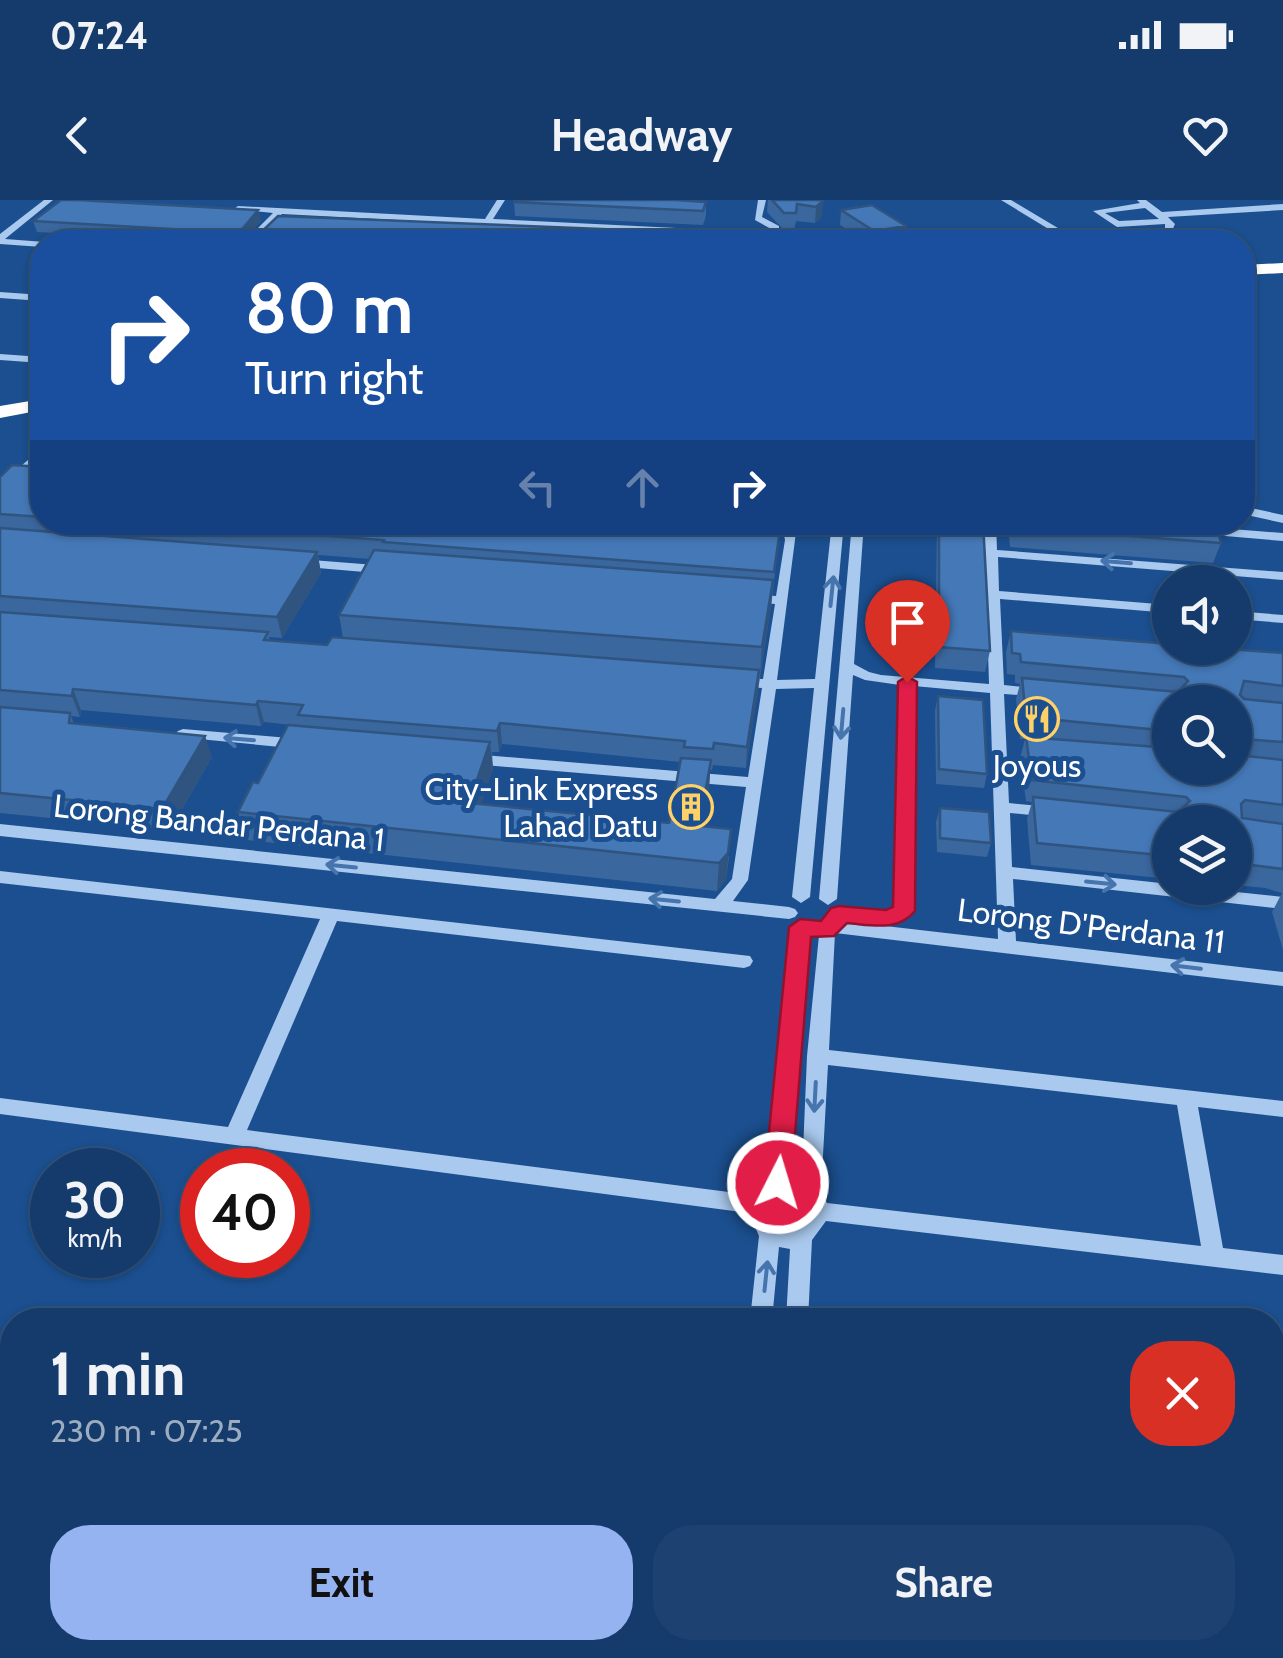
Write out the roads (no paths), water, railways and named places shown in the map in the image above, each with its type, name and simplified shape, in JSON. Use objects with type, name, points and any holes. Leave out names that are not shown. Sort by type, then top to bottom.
[{"type":"highway","points":[[1255,266],[1283,265]]},
{"type":"highway","points":[[0,402],[30,398]]},
{"type":"highway","points":[[0,412],[30,407]]},
{"type":"street","points":[[0,240],[49,200]]},
{"type":"street","points":[[238,200],[229,208],[669,230]]},
{"type":"street","points":[[487,222],[502,200]]},
{"type":"street","points":[[762,200],[758,218],[776,228]]},
{"type":"street","points":[[1006,200],[1057,230]]},
{"type":"street","points":[[1166,230],[1171,228],[1163,218],[1144,203],[1097,212],[1117,224],[1163,218],[1283,208]]},
{"type":"street","points":[[260,230],[280,211]]},
{"type":"street","points":[[0,224],[16,225]]},
{"type":"street","points":[[771,230],[803,230]]},
{"type":"street","points":[[0,240],[30,243]]},
{"type":"street","points":[[0,295],[30,297]]},
{"type":"street","points":[[0,357],[30,359]]},
{"type":"street","points":[[0,490],[30,462]]},
{"type":"street","points":[[17,473],[30,472]]},
{"type":"street","points":[[1255,513],[1283,519]]},
{"type":"street","points":[[720,906],[740,880],[793,535]]},
{"type":"street","points":[[778,1183],[794,902],[801,897],[837,535]]},
{"type":"street","points":[[857,535],[831,917],[817,1056],[815,1202],[818,1221],[802,1235],[792,1237],[770,1232],[762,1224],[756,1206],[760,1195],[778,1183],[800,1185],[815,1202],[1283,1265]]},
{"type":"street","points":[[990,535],[1007,947]]},
{"type":"street","points":[[1255,535],[1283,537]]},
{"type":"street","points":[[991,552],[1283,576]]},
{"type":"street","points":[[285,562],[399,571]]},
{"type":"street","points":[[992,594],[1152,607]]},
{"type":"street","points":[[724,596],[782,601]]},
{"type":"street","points":[[1252,616],[1283,619]]},
{"type":"street","points":[[995,641],[1014,642]]},
{"type":"street","points":[[847,666],[865,676],[907,682],[1054,694]]},
{"type":"street","points":[[730,681],[822,682]]},
{"type":"street","points":[[801,897],[831,917],[889,919],[904,911],[907,682]]},
{"type":"street","points":[[156,732],[311,745]]},
{"type":"street","points":[[999,744],[1018,746]]},
{"type":"street","points":[[446,757],[755,783]]},
{"type":"street","points":[[1001,807],[1076,815]]},
{"type":"street","name":"Lorong Bandar Perdana 1","points":[[0,830],[761,910],[794,920],[831,917]]},
{"type":"street","points":[[1004,872],[1283,903]]},
{"type":"street","points":[[0,878],[744,961]]},
{"type":"street","points":[[740,880],[761,910]]},
{"type":"street","points":[[234,1136],[331,914]]},
{"type":"street","name":"Lorong D'Perdana 11","points":[[831,917],[1007,947],[1283,979]]},
{"type":"street","points":[[817,1056],[1283,1109]]},
{"type":"street","points":[[1186,1098],[1214,1256]]},
{"type":"street","points":[[0,1106],[756,1206]]},
{"type":"street","points":[[762,1308],[770,1232]]},
{"type":"street","points":[[798,1308],[802,1235]]},
{"type":"place","name":"Joyous","points":[[1037,719]]},
{"type":"place","name":"City-Link Express Lahad Datu","points":[[691,807]]}]
